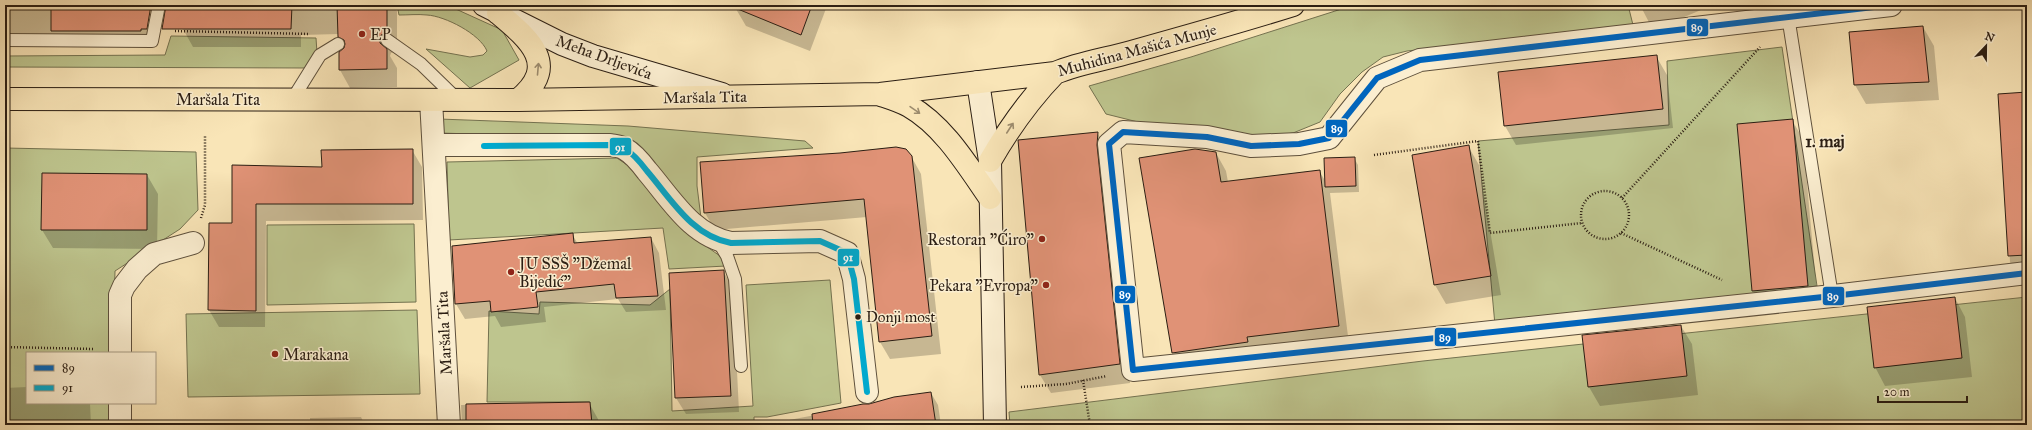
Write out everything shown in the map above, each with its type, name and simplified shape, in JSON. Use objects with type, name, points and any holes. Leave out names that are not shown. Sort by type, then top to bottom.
[{"type":"main road","name":"Muhidina Mašića Munje","points":[[978,82],[1055,73],[1070,67],[1121,55],[1292,5]]},
{"type":"main road","points":[[491,9],[519,31],[530,43],[537,54],[539,65],[537,77],[531,90],[518,100]]},
{"type":"main road","points":[[990,161],[1032,96],[1055,73]]},
{"type":"main road","name":"Maršala Tita","points":[[5,99],[518,100],[880,94],[978,82]]},
{"type":"main road","points":[[880,94],[909,106],[930,121],[958,154],[990,198]]},
{"type":"street","points":[[1891,5],[1848,7],[1788,16],[1420,60],[1377,78],[1329,138],[1299,144],[1251,146],[1207,137],[1123,132],[1109,144],[1133,370],[1832,296],[2027,273]]},
{"type":"street","name":"Meha Drljevića","points":[[491,9],[562,44],[593,56],[626,68],[729,96]]},
{"type":"street","points":[[978,82],[990,161],[995,420]]},
{"type":"street","name":"Maršala Tita","points":[[431,100],[449,425]]},
{"type":"street","points":[[434,145],[610,145],[624,148],[637,158],[683,215],[705,234],[718,241],[731,243],[820,241],[847,253],[854,279],[867,392]]},
{"type":"street","points":[[120,352],[120,295],[124,286],[137,269],[154,254],[193,243]]},
{"type":"street","points":[[120,404],[120,425]]},
{"type":"lane","points":[[5,40],[152,41],[159,5]]},
{"type":"lane","points":[[1788,16],[1832,296]]},
{"type":"lane","points":[[387,40],[421,64],[456,99]]},
{"type":"lane","points":[[292,100],[320,55],[338,44]]},
{"type":"lane","points":[[718,241],[727,256],[735,279],[741,366]]},
{"type":"path","points":[[155,31],[312,34]]},
{"type":"path","points":[[1622,198],[1762,45]]},
{"type":"path","points":[[193,243],[205,205],[205,136]]},
{"type":"path","points":[[1374,155],[1478,141],[1490,233],[1582,223]]},
{"type":"path","points":[[1608,191],[1615,193],[1622,198],[1629,211],[1629,219],[1621,233],[1607,239],[1599,239],[1592,236],[1582,223],[1582,207],[1586,200],[1592,194],[1608,191]]},
{"type":"path","points":[[1621,233],[1728,282]]},
{"type":"path","points":[[5,347],[96,349]]},
{"type":"path","points":[[994,389],[1066,384],[1133,370]]},
{"type":"path","points":[[1083,380],[1090,425]]},
{"type":"green space","points":[[397,5],[447,5],[502,30],[519,60],[470,88],[426,49],[470,57],[483,55],[487,51],[477,38],[470,32],[452,22],[434,16],[399,15]]},
{"type":"green space","points":[[1354,5],[1628,5],[1633,25],[1407,51],[1383,57],[1362,72],[1340,94],[1320,122],[1293,133],[1261,138],[1142,123],[1106,114],[1089,86],[1191,57]]},
{"type":"green space","points":[[171,36],[316,38],[317,53],[307,68],[5,67],[5,56],[165,55]]},
{"type":"green space","points":[[1782,47],[1817,286],[1495,325],[1478,141],[1669,125],[1667,61]]},
{"type":"green space","points":[[439,119],[628,126],[805,141],[813,148],[697,157],[697,186],[702,226],[629,139],[440,133]]},
{"type":"green space","points":[[5,148],[196,152],[198,210],[180,229],[115,271],[113,352],[26,352],[26,404],[112,404],[111,425],[5,425]]},
{"type":"green space","points":[[617,158],[636,171],[689,234],[720,256],[726,266],[669,269],[663,228],[449,240],[447,162]]},
{"type":"green space","points":[[414,224],[416,302],[267,305],[267,225]]},
{"type":"green space","points":[[830,280],[841,403],[767,417],[754,417],[754,425],[592,425],[589,402],[487,402],[489,311],[539,314],[540,302],[650,305],[670,289],[672,411],[753,406],[746,285]]},
{"type":"green space","points":[[2027,297],[2027,425],[1010,425],[1009,412],[1423,361]]},
{"type":"green space","name":"Marakana","points":[[417,310],[420,394],[188,397],[186,314]]},
{"type":"building","points":[[51,5],[151,5],[147,29],[141,29],[141,31],[51,31]]},
{"type":"building","points":[[166,5],[292,5],[291,29],[162,29]]},
{"type":"building","name":"EP","points":[[337,5],[387,5],[387,33],[381,35],[380,43],[387,49],[387,69],[339,70],[339,52],[344,48],[345,44],[344,40],[338,37]]},
{"type":"building","points":[[728,5],[812,5],[801,35]]},
{"type":"building","points":[[1923,26],[1929,82],[1854,85],[1849,32]]},
{"type":"building","points":[[1657,55],[1663,109],[1504,126],[1498,72]]},
{"type":"building","points":[[2027,92],[2027,255],[2008,256],[1998,94]]},
{"type":"building","points":[[1793,119],[1808,286],[1752,291],[1737,124]]},
{"type":"building","points":[[1098,132],[1097,145],[1120,364],[1039,375],[1018,140]]},
{"type":"building","points":[[1469,145],[1491,276],[1434,285],[1412,155]]},
{"type":"building","points":[[896,147],[906,149],[912,156],[932,336],[879,342],[864,199],[704,213],[700,162],[840,153]]},
{"type":"building","points":[[413,149],[413,204],[256,204],[256,311],[208,310],[209,223],[232,223],[232,165],[322,167],[321,150]]},
{"type":"building","points":[[1195,149],[1216,152],[1221,182],[1320,170],[1339,326],[1247,337],[1248,342],[1172,353],[1139,158]]},
{"type":"building","points":[[1355,157],[1356,186],[1325,187],[1324,158]]},
{"type":"building","points":[[42,173],[147,174],[147,230],[41,230]]},
{"type":"building","name":"JU SSŠ \"Džemal Bijedić\"","points":[[573,233],[574,243],[651,237],[658,296],[616,298],[614,284],[536,292],[538,307],[491,312],[490,301],[455,304],[452,246]]},
{"type":"building","points":[[724,270],[731,396],[675,398],[669,273]]},
{"type":"building","points":[[1955,297],[1962,358],[1874,368],[1867,307]]},
{"type":"building","points":[[1681,325],[1687,376],[1588,387],[1582,335]]},
{"type":"building","points":[[931,392],[936,425],[813,425],[812,414],[869,404],[894,397]]},
{"type":"building","points":[[590,402],[592,425],[466,425],[466,404]]},
{"type":"transit line","name":"89","points":[[1891,5],[1420,60],[1377,78],[1329,138],[1299,144],[1251,146],[1207,137],[1123,132],[1109,144],[1133,370],[1842,295],[2027,273]]},
{"type":"transit line","name":"91","points":[[484,146],[610,145],[620,147],[628,151],[637,159],[683,215],[705,233],[717,239],[731,243],[820,241],[847,253],[854,279],[867,392]]},
{"type":"place","name":"EP","points":[[362,34]]},
{"type":"place","name":"Restoran \"Ćiro\"","points":[[1042,239]]},
{"type":"place","name":"JU SSŠ \"Džemal Bijedić\"","points":[[511,272]]},
{"type":"place","name":"Pekara \"Evropa\"","points":[[1046,285]]},
{"type":"place","name":"Donji most","points":[[858,317]]},
{"type":"place","name":"Marakana","points":[[275,354]]},
{"type":"district","name":"1. maj","points":[[1825,141]]}]
